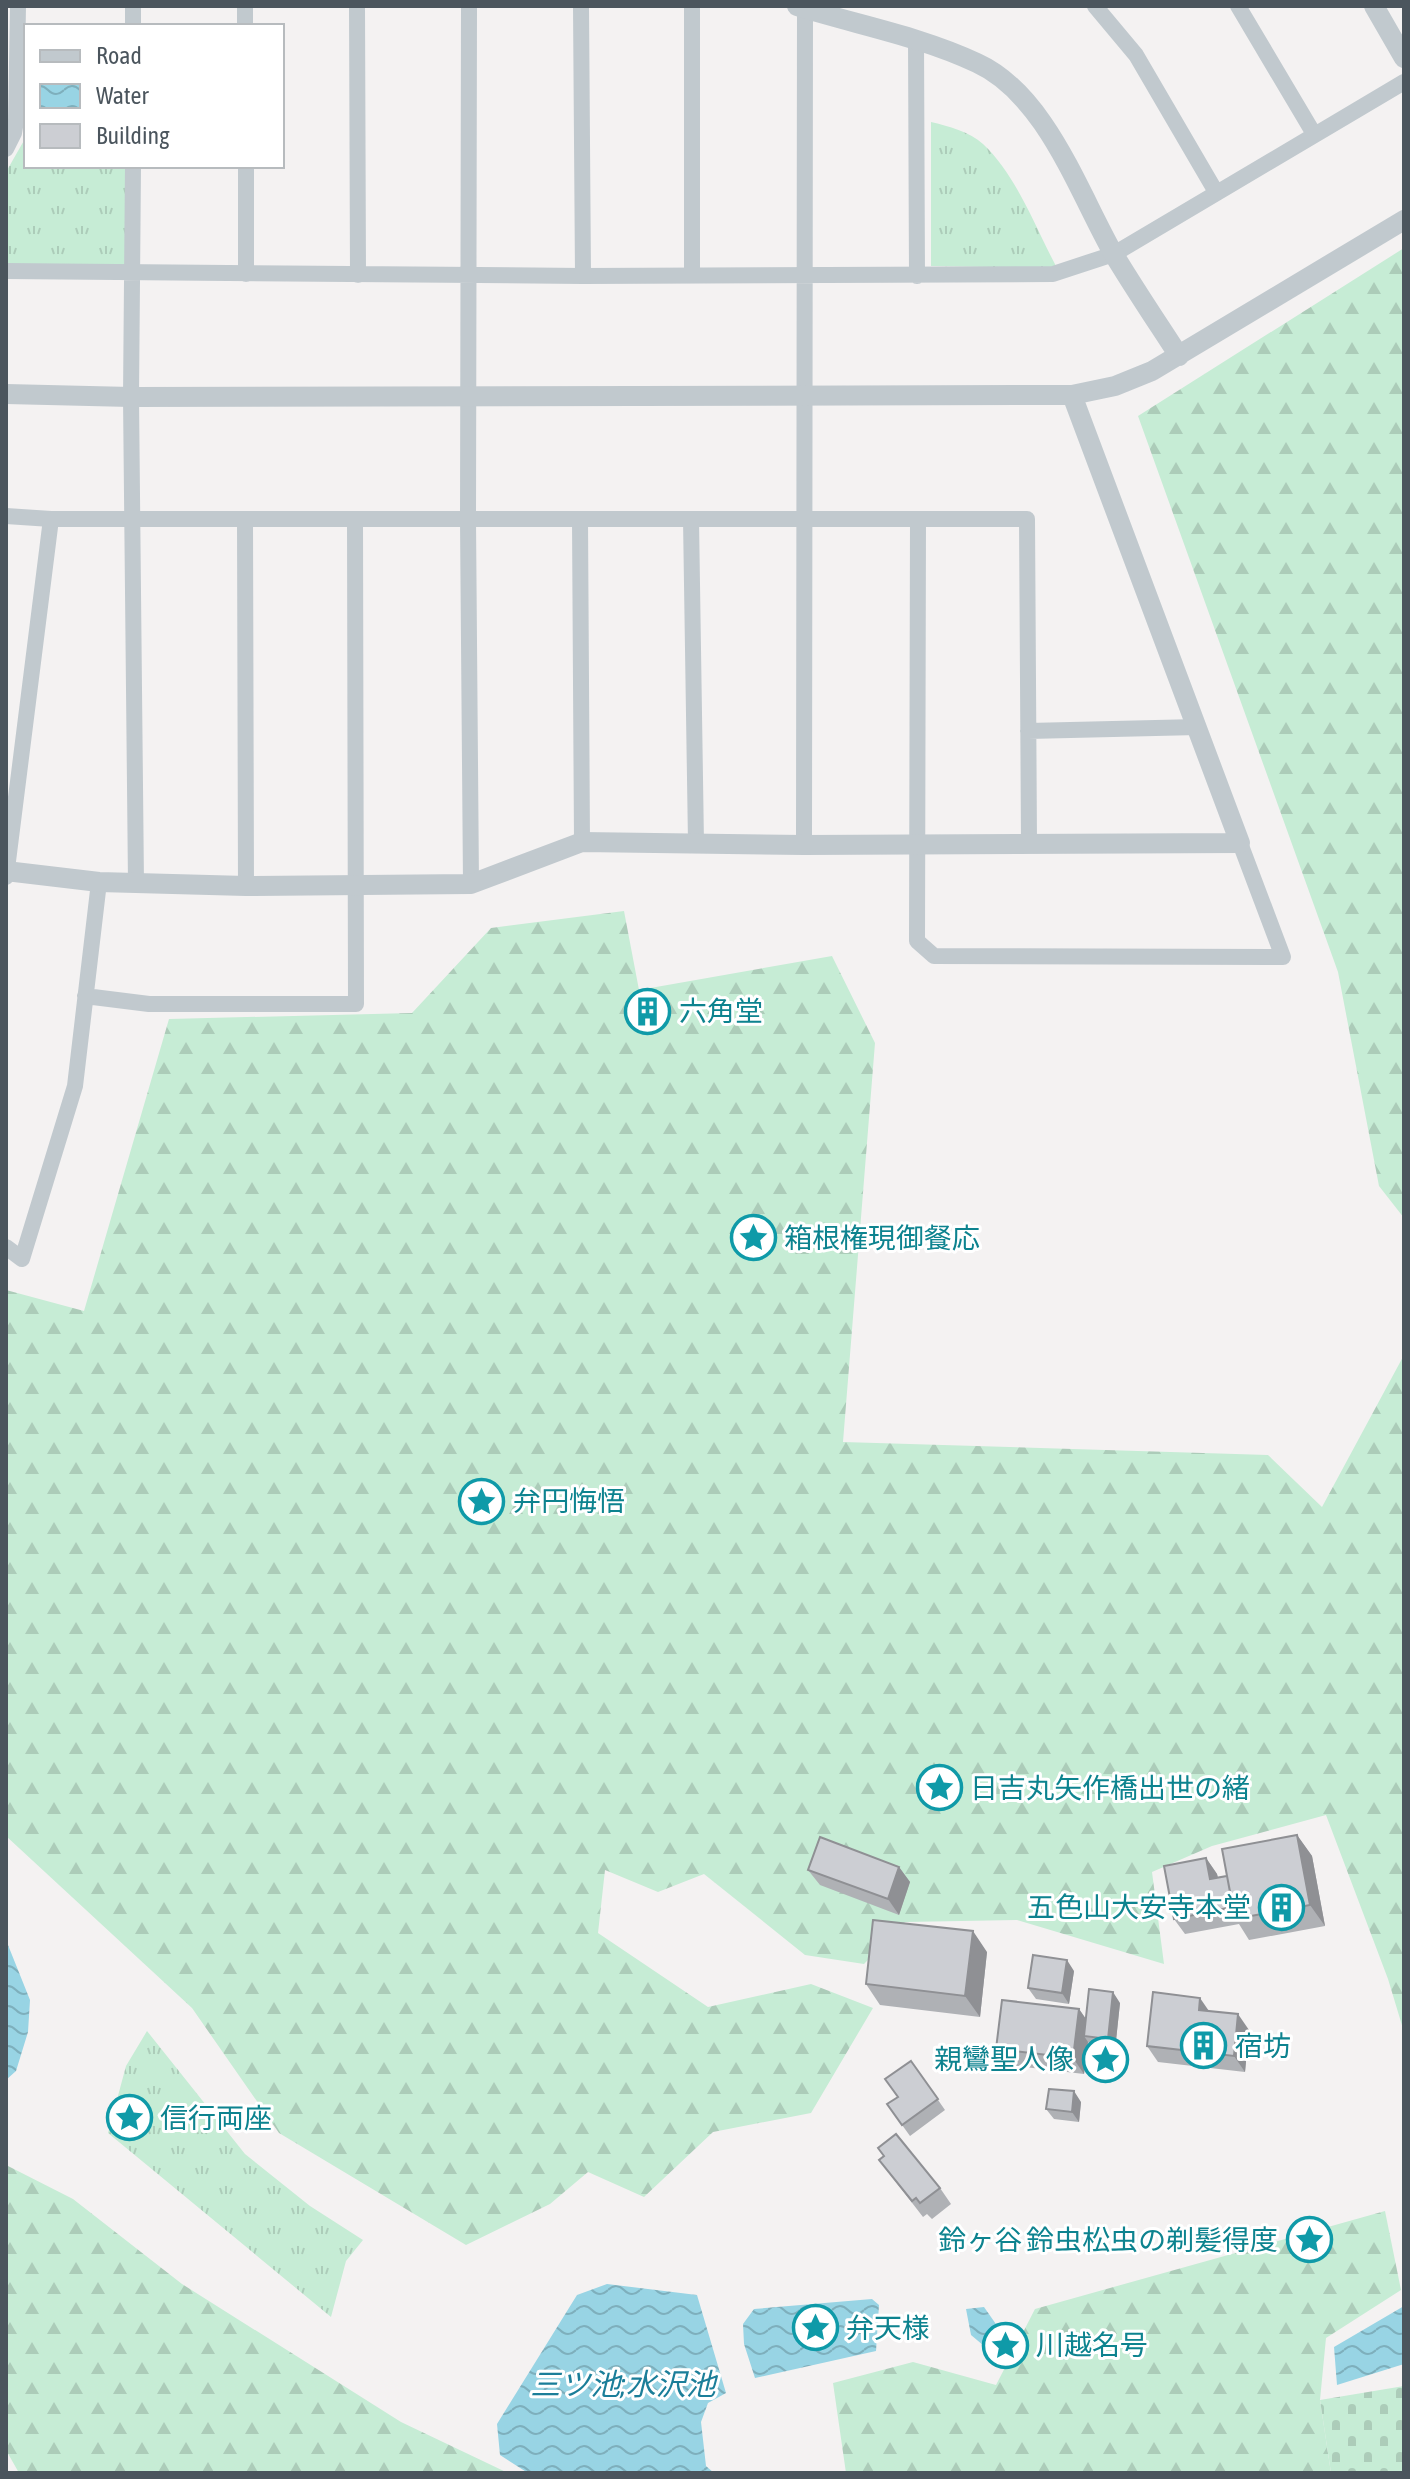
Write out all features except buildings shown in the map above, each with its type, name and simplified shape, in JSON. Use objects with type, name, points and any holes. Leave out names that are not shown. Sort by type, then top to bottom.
[{"type":"street","points":[[6,149],[14,133],[16,117],[18,6]]},
{"type":"street","points":[[357,6],[358,275]]},
{"type":"street","points":[[469,6],[471,884]]},
{"type":"street","points":[[581,6],[583,276]]},
{"type":"street","points":[[692,6],[692,275]]},
{"type":"street","points":[[1095,6],[1136,55],[1216,192]]},
{"type":"street","points":[[1238,6],[1314,134]]},
{"type":"street","points":[[1374,6],[1404,58]]},
{"type":"street","points":[[804,845],[802,7],[916,40],[978,63],[1019,95],[1052,137],[1114,254],[1179,356]]},
{"type":"street","points":[[916,40],[917,276]]},
{"type":"street","points":[[6,271],[468,276],[1053,274],[1114,254],[1404,82]]},
{"type":"street","points":[[133,168],[131,397],[136,883]]},
{"type":"street","points":[[246,168],[246,274]]},
{"type":"street","points":[[6,394],[131,397],[1072,395],[1115,386],[1152,371],[1404,220]]},
{"type":"street","points":[[918,519],[917,941],[934,956],[1283,957],[1072,395]]},
{"type":"street","points":[[6,516],[245,520],[1027,519],[1029,842]]},
{"type":"street","points":[[6,877],[51,519]]},
{"type":"street","points":[[85,996],[149,1004],[356,1004],[355,519]]},
{"type":"street","points":[[691,519],[696,843]]},
{"type":"street","points":[[245,520],[246,886]]},
{"type":"street","points":[[580,520],[582,842]]},
{"type":"street","points":[[1028,731],[1198,727]]},
{"type":"street","points":[[6,871],[99,882],[246,886],[471,884],[582,842],[804,845],[1240,843]]},
{"type":"street","points":[[6,1247],[22,1259],[75,1086],[99,882]]},
{"type":"green space","points":[[931,122],[972,136],[995,157],[1016,186],[1057,268],[931,266]]},
{"type":"green space","points":[[24,140],[24,168],[127,168],[126,266],[6,265],[6,172]]},
{"type":"green space","points":[[1404,248],[1404,1218],[1379,1186],[1338,972],[1138,416]]},
{"type":"green space","points":[[624,911],[639,990],[832,956],[875,1043],[843,1442],[1268,1455],[1322,1507],[1404,1355],[1404,2032],[1388,1979],[1326,1815],[1212,1846],[1152,1872],[1164,1964],[1017,1920],[905,1922],[864,1964],[805,1955],[704,1874],[658,1892],[605,1870],[598,1933],[708,2007],[811,1984],[873,2008],[811,2113],[713,2132],[644,2197],[588,2172],[550,2204],[466,2245],[279,2133],[192,2008],[6,1836],[6,1290],[84,1311],[169,1019],[412,1013],[491,928]]},
{"type":"green space","points":[[147,2031],[245,2154],[310,2206],[363,2240],[346,2261],[331,2317],[108,2133],[126,2066]]},
{"type":"green space","points":[[6,2165],[73,2199],[182,2284],[401,2422],[508,2473],[19,2473],[6,2450]]},
{"type":"green space","points":[[1385,2211],[1401,2290],[1326,2338],[1320,2400],[1331,2473],[846,2473],[833,2383],[913,2362],[996,2385],[1035,2309]]},
{"type":"green space","points":[[1404,2386],[1404,2473],[1331,2473],[1320,2400]]},
{"type":"water","points":[[6,1940],[30,2000],[28,2032],[16,2071],[6,2080]]},
{"type":"water","name":"三ツ池;水沢池","points":[[607,2284],[697,2295],[726,2393],[708,2403],[701,2422],[706,2466],[714,2473],[528,2473],[500,2455],[497,2424],[577,2295]]},
{"type":"water","points":[[872,2299],[879,2305],[876,2351],[755,2378],[744,2344],[743,2324],[754,2309]]},
{"type":"water","points":[[1404,2306],[1404,2364],[1337,2385],[1334,2347]]},
{"type":"water","points":[[984,2307],[1005,2337],[990,2351],[971,2335],[966,2309]]},
{"type":"place","name":"六角堂","points":[[648,1011]]},
{"type":"place","name":"箱根権現御餐応","points":[[753,1238]]},
{"type":"place","name":"弁円悔悟","points":[[482,1501]]},
{"type":"place","name":"日吉丸矢作橋出世の緒","points":[[939,1788]]},
{"type":"place","name":"五色山大安寺本堂","points":[[1282,1907]]},
{"type":"place","name":"宿坊","points":[[1204,2046]]},
{"type":"place","name":"親鸞聖人像","points":[[1105,2059]]},
{"type":"place","name":"信行両座","points":[[129,2118]]},
{"type":"place","name":"鈴ヶ谷 鈴虫松虫の剃髪得度","points":[[1309,2240]]},
{"type":"place","name":"弁天様","points":[[815,2328]]},
{"type":"place","name":"川越名号","points":[[1005,2345]]}]
